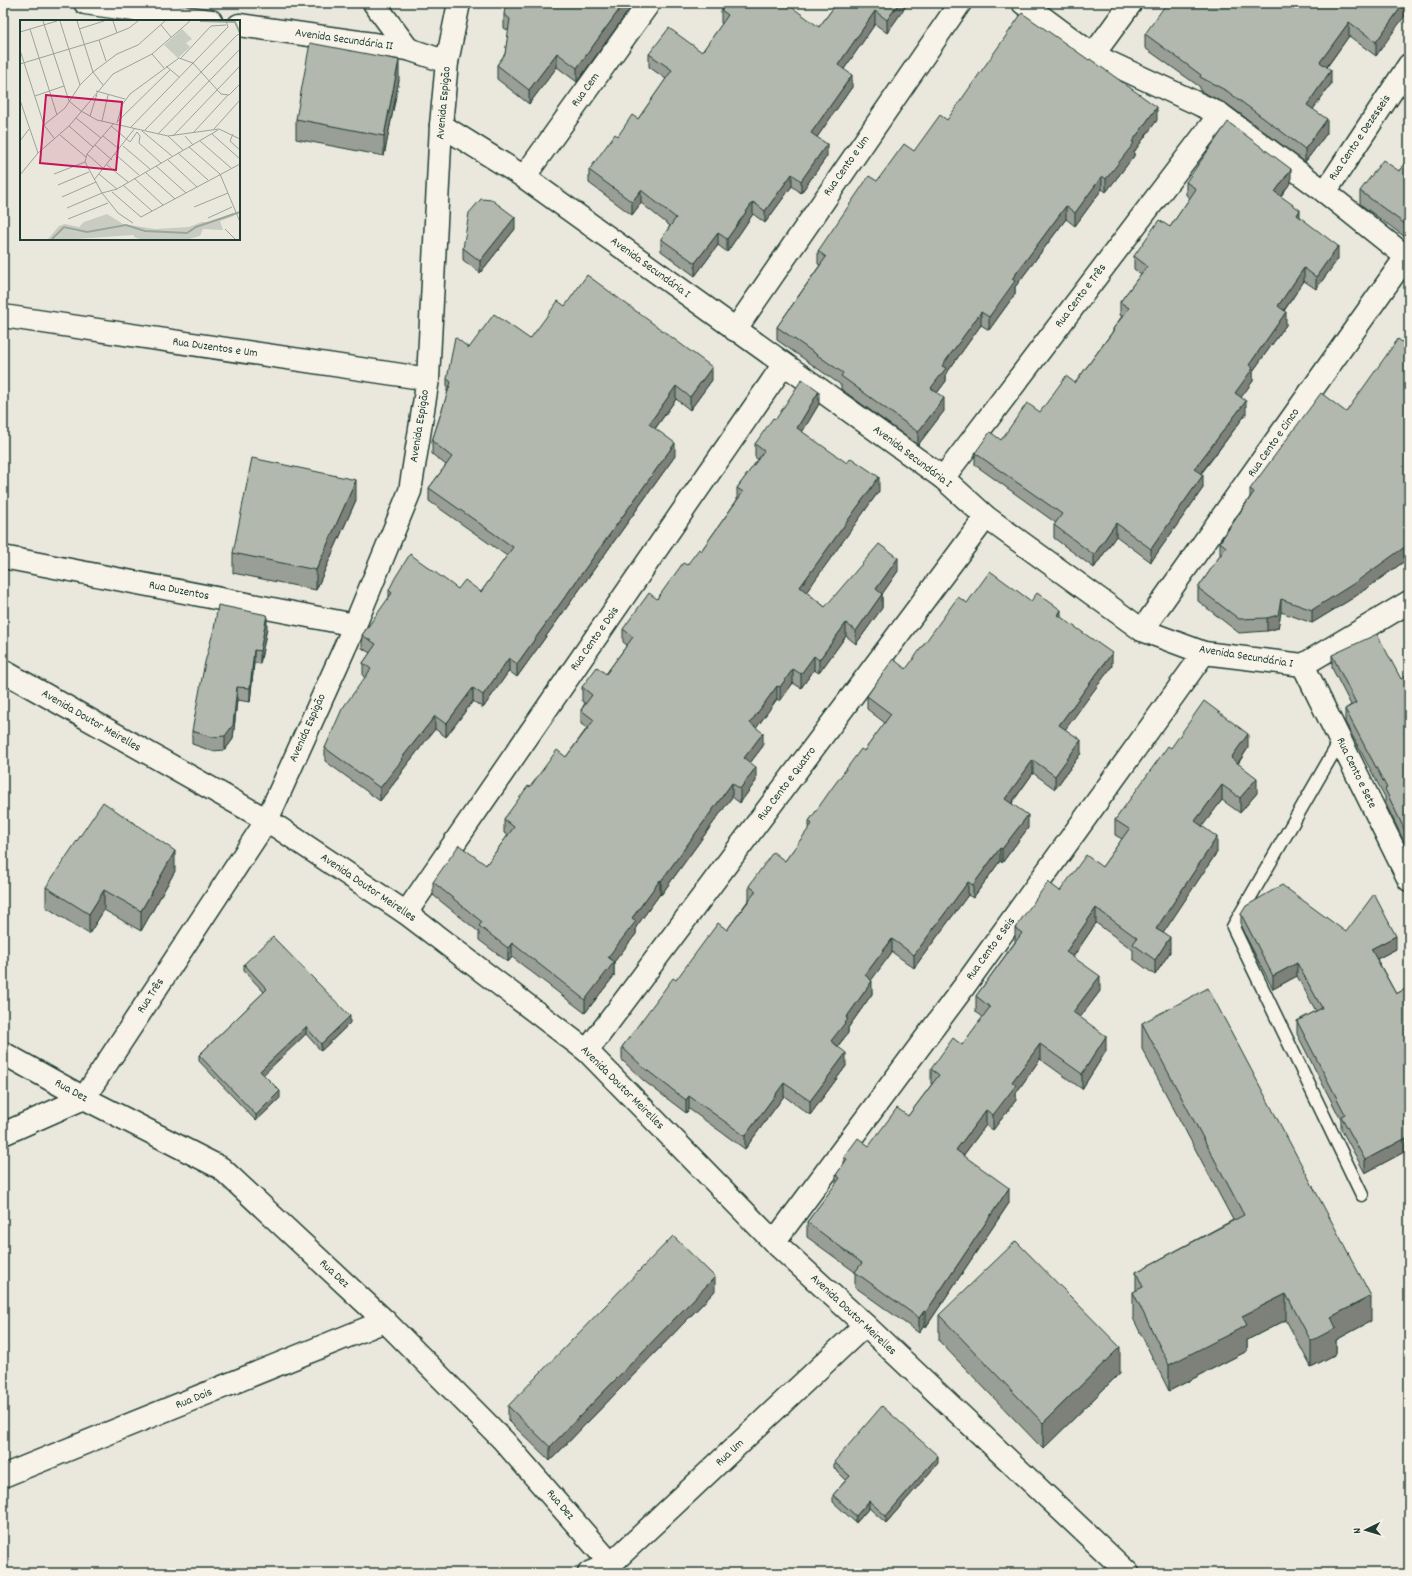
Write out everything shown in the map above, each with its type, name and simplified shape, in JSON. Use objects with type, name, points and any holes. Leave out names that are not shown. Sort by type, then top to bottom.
[{"type":"street","points":[[85,3],[203,20]]},
{"type":"street","points":[[374,3],[408,49]]},
{"type":"street","name":"Avenida Espigão","points":[[267,820],[355,626],[410,490],[428,379],[441,125],[447,62],[459,3]]},
{"type":"street","name":"Rua Cem","points":[[524,177],[649,3]]},
{"type":"street","name":"Rua Cento e Um","points":[[735,330],[960,3]]},
{"type":"street","points":[[1023,3],[1093,55],[1220,114],[1325,192],[1408,258]]},
{"type":"street","points":[[1093,55],[1131,3]]},
{"type":"street","name":"Avenida Secundária II","points":[[240,25],[408,49],[447,62]]},
{"type":"street","name":"Rua Cento e Dezesseis","points":[[1325,192],[1409,65]]},
{"type":"street","name":"Rua Cento e Três","points":[[943,478],[1220,114]]},
{"type":"street","name":"Avenida Secundária I","points":[[441,125],[524,177],[943,478],[986,517],[1142,630],[1204,652],[1302,665],[1409,602]]},
{"type":"street","name":"Rua Cento e Cinco","points":[[1142,630],[1408,258]]},
{"type":"street","name":"Rua Duzentos e Um","points":[[3,316],[428,379]]},
{"type":"street","name":"Rua Cento e Dois","points":[[406,913],[784,364]]},
{"type":"street","name":"Rua Cento e Quatro","points":[[587,1051],[986,517]]},
{"type":"street","name":"Rua Duzentos","points":[[3,557],[355,626]]},
{"type":"street","name":"Rua Cento e Seis","points":[[774,1242],[963,988],[1204,652]]},
{"type":"street","name":"Rua Cento e Sete","points":[[1302,665],[1409,880]]},
{"type":"street","name":"Avenida Doutor Meirelles","points":[[3,671],[267,820],[406,913],[587,1051],[774,1242],[866,1325],[1128,1573]]},
{"type":"street","name":"Rua Três","points":[[84,1098],[267,820]]},
{"type":"street","name":"Rua Dez","points":[[3,1053],[84,1098],[221,1168],[386,1322],[503,1440],[611,1564]]},
{"type":"street","points":[[3,1134],[84,1098]]},
{"type":"street","name":"Rua Dois","points":[[3,1476],[386,1322]]},
{"type":"street","name":"Rua Um","points":[[589,1573],[611,1564],[866,1325]]},
{"type":"lane","points":[[1340,742],[1233,927],[1362,1195]]},
{"type":"building","points":[[506,3],[624,3],[577,68],[557,53],[529,90],[497,65],[505,54],[510,19],[504,14]]},
{"type":"building","points":[[727,3],[786,3],[819,27],[837,3],[899,3],[887,20],[875,11],[838,65],[852,75],[811,133],[827,144],[801,181],[792,174],[765,211],[753,202],[727,239],[718,233],[695,263],[661,239],[676,218],[641,190],[632,202],[589,170],[615,134],[618,136],[632,115],[638,119],[672,70],[649,54],[669,28],[702,52],[728,15],[721,10]]},
{"type":"building","points":[[1167,3],[1404,3],[1376,42],[1349,22],[1320,62],[1331,70],[1307,105],[1327,119],[1305,149],[1227,91],[1200,77],[1201,75],[1145,34]]},
{"type":"building","points":[[1022,13],[1157,107],[1132,142],[1134,143],[1106,179],[1102,176],[1075,213],[1066,206],[1012,279],[1015,281],[989,317],[981,312],[942,366],[946,368],[931,388],[944,398],[918,432],[841,376],[843,373],[777,327],[826,257],[818,251],[869,176],[877,181],[904,144],[914,151],[940,115],[947,120]]},
{"type":"building","points":[[310,43],[399,60],[384,136],[296,119]]},
{"type":"building","points":[[1228,122],[1291,169],[1275,192],[1300,210],[1297,215],[1338,246],[1316,277],[1304,268],[1278,306],[1286,312],[1249,365],[1253,368],[1235,393],[1246,401],[1194,469],[1203,475],[1151,549],[1116,523],[1094,555],[1054,525],[1062,514],[975,453],[990,432],[1001,440],[1027,403],[1040,412],[1066,376],[1075,383],[1129,308],[1120,302],[1147,266],[1134,256],[1159,220],[1170,227],[1196,189],[1186,182]]},
{"type":"building","points":[[1409,157],[1409,227],[1360,191],[1383,160],[1399,171]]},
{"type":"building","points":[[481,199],[492,200],[515,217],[480,261],[463,248],[469,213]]},
{"type":"building","points":[[587,275],[712,367],[690,397],[676,386],[649,424],[675,443],[517,664],[509,658],[483,695],[473,688],[446,724],[435,716],[380,788],[325,748],[342,709],[371,669],[363,663],[376,644],[362,635],[392,593],[389,590],[410,554],[458,589],[465,580],[481,592],[513,547],[429,488],[452,457],[432,441],[451,382],[447,379],[455,337],[469,348],[494,314],[530,339],[558,301],[565,306]]},
{"type":"building","points":[[1398,339],[1409,347],[1409,544],[1353,584],[1312,610],[1281,599],[1278,615],[1267,618],[1239,619],[1198,588],[1226,547],[1220,542],[1254,492],[1250,489],[1321,393],[1346,412]]},
{"type":"building","points":[[802,379],[819,391],[797,428],[847,463],[851,458],[879,477],[800,587],[825,607],[879,544],[898,558],[876,589],[882,594],[856,631],[846,623],[819,660],[814,656],[801,674],[793,669],[780,687],[777,686],[750,723],[763,733],[744,758],[756,767],[740,789],[732,783],[661,881],[660,880],[632,918],[636,921],[608,957],[614,962],[585,1000],[512,943],[508,948],[479,926],[482,922],[433,882],[459,845],[486,865],[514,827],[504,819],[528,786],[530,787],[557,750],[566,757],[594,720],[581,710],[592,695],[582,687],[597,667],[606,674],[633,637],[623,629],[649,593],[657,599],[683,563],[687,565],[699,549],[701,551],[743,492],[737,488],[764,451],[755,444],[773,418],[776,419]]},
{"type":"building","points":[[252,458],[356,480],[316,570],[233,553]]},
{"type":"building","points":[[990,571],[1031,601],[1037,593],[1061,610],[1058,615],[1112,653],[1059,725],[1081,740],[1055,776],[1033,760],[1005,799],[1028,815],[1002,849],[1000,848],[973,885],[968,882],[914,955],[892,939],[865,975],[872,981],[846,1018],[848,1019],[831,1041],[846,1053],[810,1101],[784,1083],[745,1136],[689,1096],[686,1100],[644,1068],[622,1047],[673,978],[676,980],[718,923],[727,930],[756,891],[749,886],[773,852],[785,861],[812,824],[809,821],[832,788],[861,749],[864,751],[891,714],[867,696],[893,659],[906,669],[958,597],[967,603]]},
{"type":"building","points":[[218,605],[267,615],[260,651],[254,650],[250,688],[237,687],[233,725],[225,736],[212,737],[192,731],[205,662],[214,629]]},
{"type":"building","points":[[1377,634],[1401,679],[1409,674],[1409,839],[1385,789],[1387,788],[1345,709],[1356,703],[1332,655]]},
{"type":"building","points":[[1204,701],[1248,734],[1231,758],[1257,778],[1240,798],[1222,785],[1195,821],[1217,837],[1156,929],[1170,937],[1155,960],[1133,944],[1137,938],[1096,908],[1066,952],[1100,976],[1073,1012],[1106,1036],[1082,1074],[1040,1044],[1012,1082],[1016,1085],[993,1115],[986,1110],[956,1150],[1009,1188],[926,1312],[924,1311],[919,1318],[855,1272],[862,1263],[807,1222],[840,1178],[836,1175],[847,1159],[844,1157],[858,1138],[869,1146],[897,1108],[908,1116],[939,1075],[931,1069],[953,1038],[962,1045],[990,1007],[976,996],[1022,933],[1015,928],[1048,882],[1060,891],[1086,855],[1102,867],[1129,829],[1115,820],[1168,746],[1171,748]]},
{"type":"building","points":[[103,802],[175,851],[141,911],[104,890],[89,914],[46,887]]},
{"type":"building","points":[[1282,885],[1346,932],[1374,894],[1396,936],[1371,949],[1396,994],[1409,987],[1409,1144],[1406,1138],[1365,1160],[1341,1116],[1345,1114],[1297,1021],[1322,1008],[1297,963],[1273,976],[1241,914],[1246,906]]},
{"type":"building","points":[[273,937],[350,1016],[321,1044],[306,1027],[260,1071],[280,1091],[256,1115],[199,1055],[267,989],[244,964]]},
{"type":"building","points":[[1208,988],[1371,1296],[1331,1317],[1336,1328],[1311,1341],[1286,1294],[1242,1316],[1247,1325],[1169,1365],[1133,1292],[1143,1287],[1136,1272],[1244,1215],[1142,1023]]},
{"type":"building","points":[[673,1236],[715,1277],[550,1447],[508,1406]]},
{"type":"building","points":[[1016,1241],[1120,1347],[1043,1423],[939,1315]]},
{"type":"building","points":[[882,1406],[938,1456],[886,1516],[869,1501],[856,1516],[833,1495],[850,1476],[834,1462]]}]
